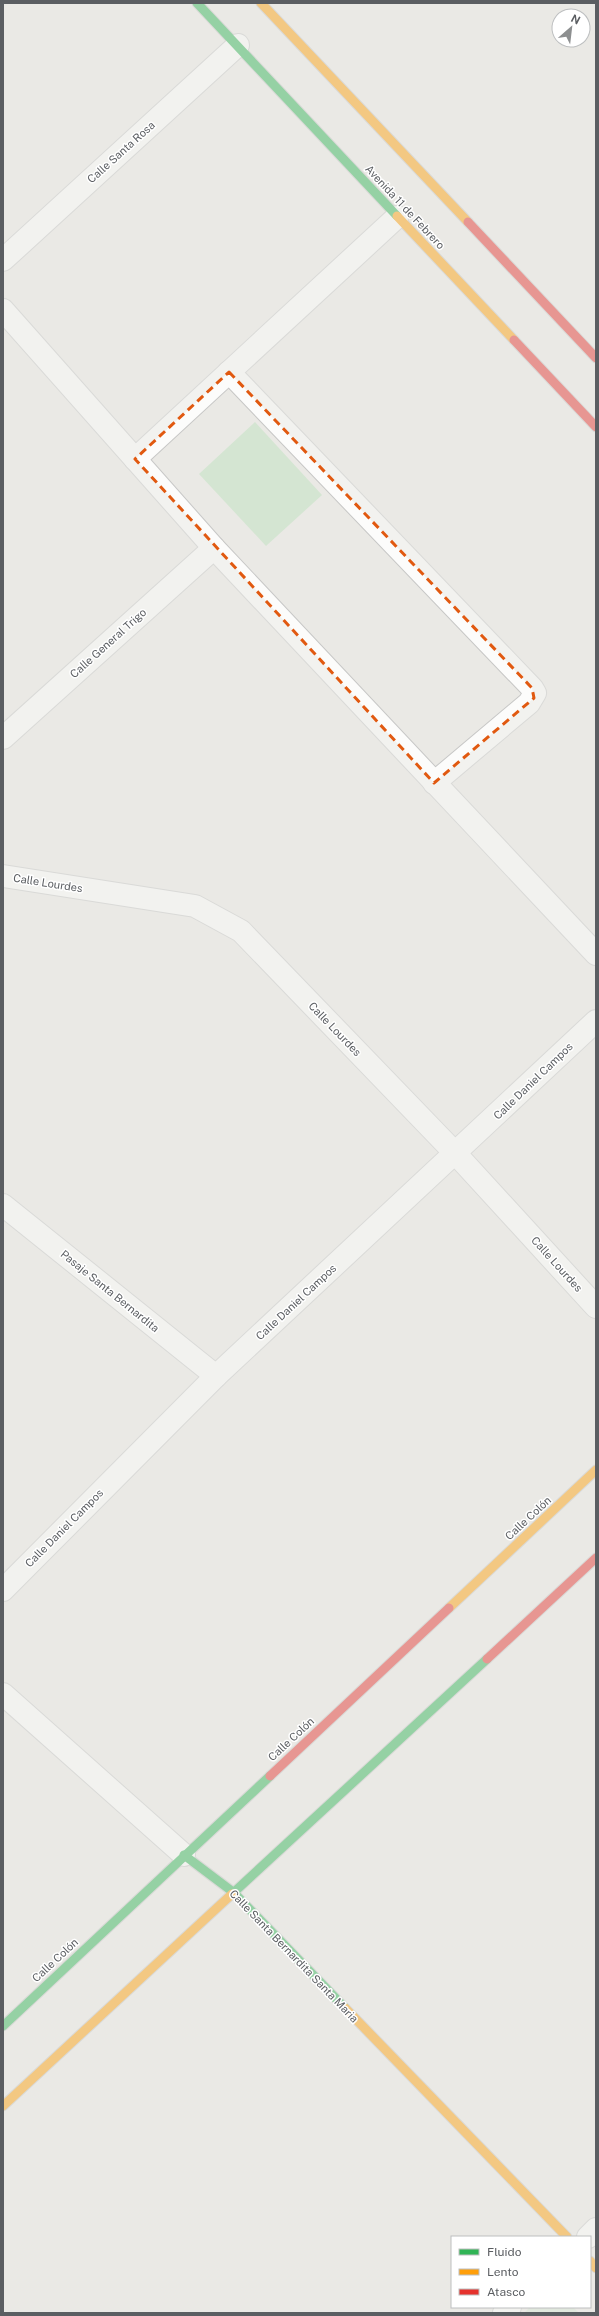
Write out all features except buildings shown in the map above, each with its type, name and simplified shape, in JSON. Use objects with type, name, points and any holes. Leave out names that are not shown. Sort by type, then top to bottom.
[{"type":"street","name":"Avenida 11 de Febrero","points":[[197,3],[596,427]]},
{"type":"street","points":[[261,3],[596,358]]},
{"type":"street","name":"Calle Santa Rosa","points":[[3,260],[238,45]]},
{"type":"street","points":[[135,459],[397,216]]},
{"type":"street","points":[[3,310],[214,548],[596,954]]},
{"type":"street","points":[[229,372],[527,682],[535,693],[529,703],[434,783]]},
{"type":"street","name":"Calle General Trigo","points":[[3,738],[214,548]]},
{"type":"street","name":"Calle Lourdes","points":[[3,876],[195,906],[241,931],[456,1154],[596,1307]]},
{"type":"street","name":"Calle Daniel Campos","points":[[3,1590],[216,1376],[456,1154],[596,1021]]},
{"type":"street","name":"Pasaje Santa Bernardita","points":[[3,1205],[216,1376]]},
{"type":"street","name":"Calle Colón","points":[[3,2026],[596,1470]]},
{"type":"street","points":[[3,2106],[596,1558]]},
{"type":"street","name":"Calle Santa Bernardita Santa Maria","points":[[3,1694],[184,1855],[233,1892],[566,2236]]},
{"type":"highlighted area","points":[[229,372],[532,688],[534,698],[434,783],[135,459]]},
{"type":"green space","points":[[255,422],[322,495],[266,546],[199,474]]},
{"type":"green space","points":[[529,2308],[574,2308],[579,2313],[524,2313]]},
{"type":"traffic: fast","points":[[197,3],[397,216]]},
{"type":"traffic: fast","points":[[232,1894],[487,1659]]},
{"type":"traffic: fast","points":[[3,2026],[270,1776]]},
{"type":"traffic: fast","points":[[184,1855],[233,1892],[345,2008]]},
{"type":"traffic: slow","points":[[261,3],[468,222]]},
{"type":"traffic: slow","points":[[397,216],[514,340]]},
{"type":"traffic: slow","points":[[449,1608],[596,1470]]},
{"type":"traffic: slow","points":[[3,2106],[232,1894]]},
{"type":"traffic: slow","points":[[345,2008],[566,2236]]},
{"type":"traffic: slow","points":[[591,2262],[596,2268]]},
{"type":"traffic: jam","points":[[468,222],[596,358]]},
{"type":"traffic: jam","points":[[514,340],[596,427]]},
{"type":"traffic: jam","points":[[487,1659],[596,1558]]},
{"type":"traffic: jam","points":[[270,1776],[449,1608]]}]
